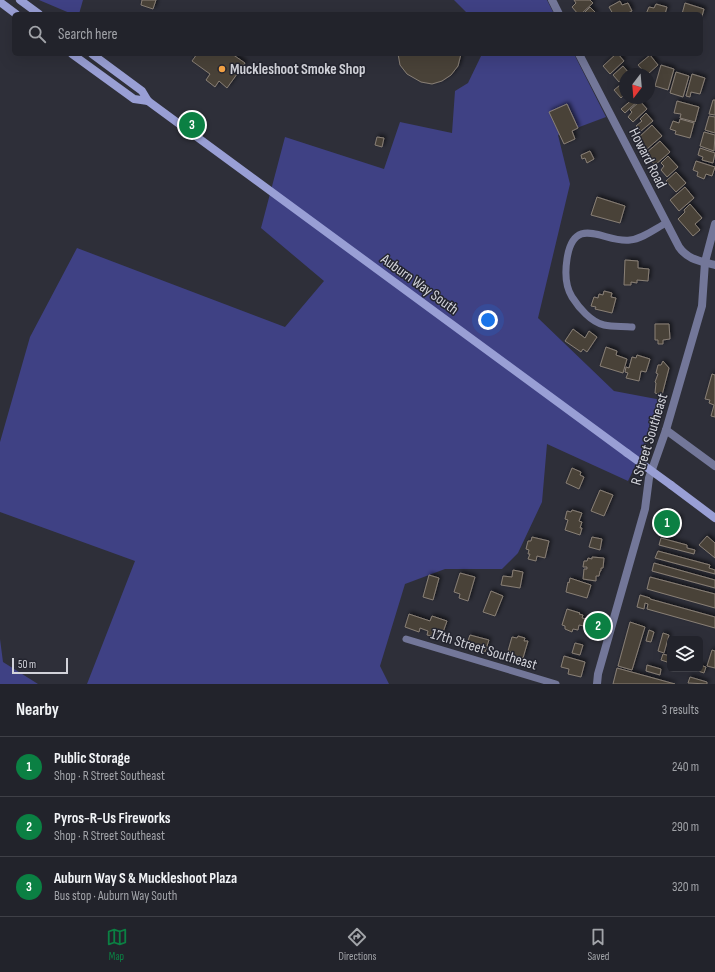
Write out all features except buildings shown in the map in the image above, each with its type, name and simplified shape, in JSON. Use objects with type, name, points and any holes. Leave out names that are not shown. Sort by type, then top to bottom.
[{"type":"main road","points":[[20,0],[36,12]]},
{"type":"main road","points":[[0,2],[13,12]]},
{"type":"main road","name":"Auburn Way South","points":[[75,56],[134,99],[148,101]]},
{"type":"main road","name":"Auburn Way South","points":[[95,56],[142,91],[148,101],[715,518]]},
{"type":"street","points":[[552,0],[558,12]]},
{"type":"street","name":"Howard Road","points":[[580,56],[679,247],[685,255],[715,265]]},
{"type":"street","points":[[632,327],[604,324],[593,320],[579,306],[569,292],[566,280],[567,256],[575,238],[588,232],[623,240],[631,240],[666,223]]},
{"type":"street","name":"R Street Southeast","points":[[597,684],[600,666],[645,509],[649,478],[666,430],[702,306],[705,262],[715,224]]},
{"type":"street","points":[[666,430],[715,466]]},
{"type":"street","name":"17th Street Southeast","points":[[406,639],[556,684]]},
{"type":"shaded area","points":[[39,0],[83,0],[80,12],[67,12]]},
{"type":"shaded area","points":[[454,0],[547,0],[553,12],[466,12]]},
{"type":"shaded area","points":[[481,56],[575,56],[606,117],[558,135],[570,184],[538,318],[614,391],[667,401],[628,481],[547,444],[542,502],[518,553],[502,569],[445,569],[405,584],[380,666],[389,684],[87,684],[135,561],[0,512],[0,442],[30,337],[77,248],[285,327],[324,281],[261,228],[285,137],[384,169],[400,122],[452,133],[455,91],[468,83]]},
{"type":"shaded area","points":[[0,639],[3,662],[38,684],[0,684]]},
{"type":"place","name":"Muckleshoot Smoke Shop","points":[[222,69]]},
{"type":"place","name":"Auburn Way S & Muckleshoot Plaza","points":[[192,125]]},
{"type":"place","name":"Public Storage","points":[[667,523]]},
{"type":"place","name":"Pyros-R-Us Fireworks","points":[[598,626]]}]
